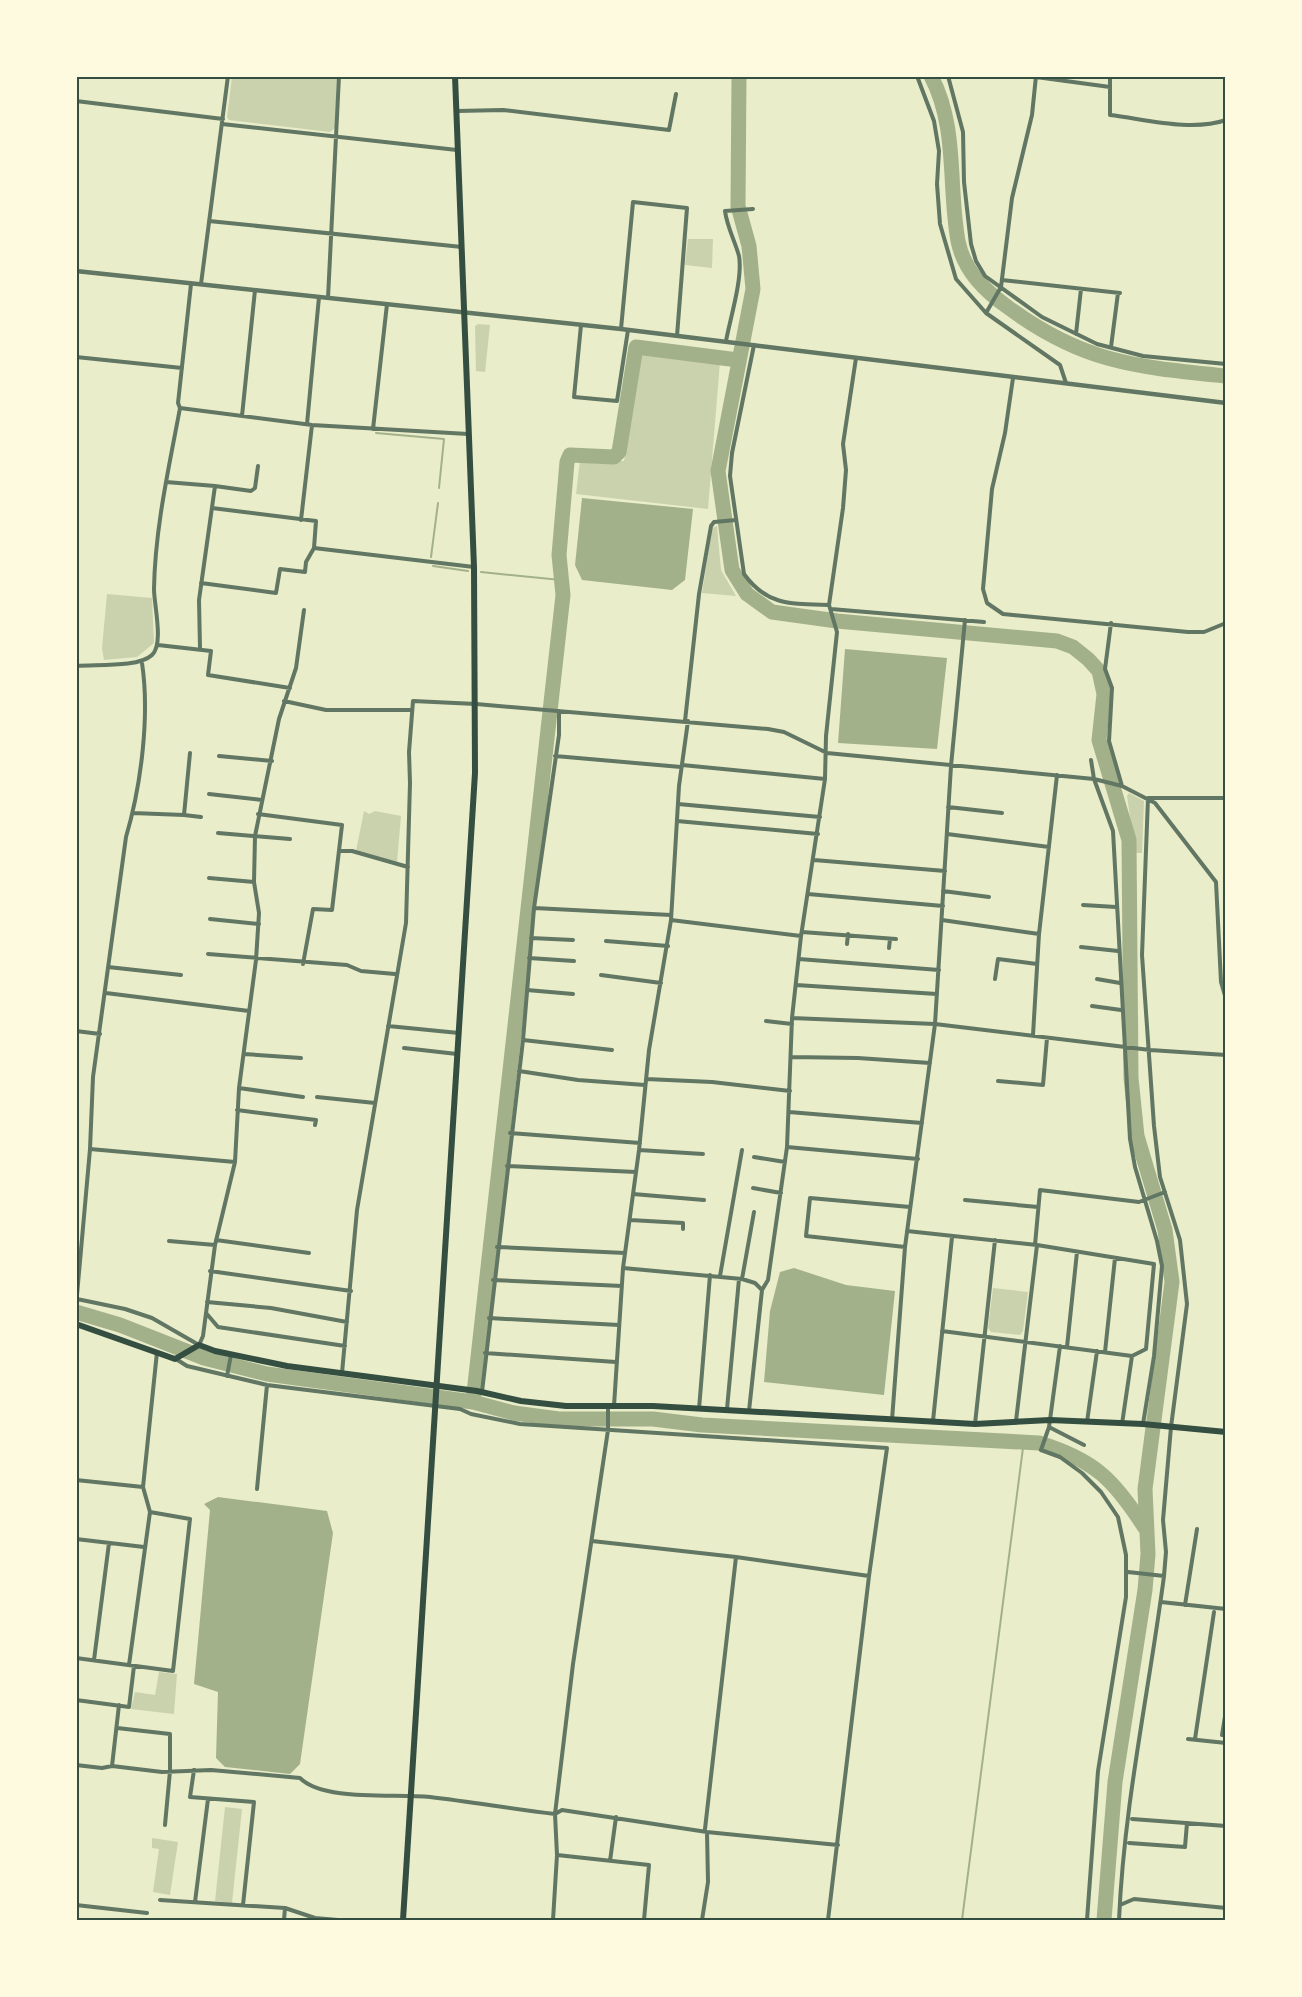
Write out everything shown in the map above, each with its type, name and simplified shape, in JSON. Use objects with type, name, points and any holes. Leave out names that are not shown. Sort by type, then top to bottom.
[{"type":"main road","points":[[403,1920],[475,773],[474,567],[455,76]]},
{"type":"main road","points":[[76,1324],[178,1358],[197,1346],[231,1355],[342,1374],[436,1388],[470,1390],[520,1401],[566,1406],[727,1409],[975,1424],[1016,1422],[1049,1426],[1087,1422],[1169,1426],[1226,1432]]},
{"type":"street","points":[[201,284],[228,76]]},
{"type":"street","points":[[328,298],[339,76]]},
{"type":"street","points":[[917,76],[934,121],[939,151],[937,184],[940,224],[956,279],[987,311],[1060,365],[1066,384]]},
{"type":"street","points":[[948,76],[963,132],[963,182],[971,244],[976,261],[985,276],[1042,317],[1111,348],[1143,356],[1226,364]]},
{"type":"street","points":[[1110,76],[1110,115],[1192,124],[1214,124],[1226,120]]},
{"type":"street","points":[[987,311],[1002,280],[1012,198],[1032,115],[1036,77],[1110,87]]},
{"type":"street","points":[[456,111],[503,110],[669,130],[676,94]]},
{"type":"street","points":[[76,101],[337,137],[458,150]]},
{"type":"street","points":[[621,329],[633,201],[687,208],[677,336]]},
{"type":"street","points":[[728,342],[739,274],[739,258],[725,211],[751,210]]},
{"type":"street","points":[[209,221],[462,247]]},
{"type":"street","points":[[76,272],[621,329],[1226,403]]},
{"type":"street","points":[[1002,280],[1119,293],[1111,348]]},
{"type":"street","points":[[76,666],[142,663],[154,654],[158,645],[154,589],[166,482],[180,408],[178,403],[191,284]]},
{"type":"street","points":[[1076,334],[1080,289]]},
{"type":"street","points":[[242,416],[255,290]]},
{"type":"street","points":[[301,520],[319,297]]},
{"type":"street","points":[[373,429],[387,304]]},
{"type":"street","points":[[582,325],[574,397],[617,401],[628,330]]},
{"type":"street","points":[[752,344],[732,453],[730,476],[742,566],[753,586],[768,598],[791,604],[984,622]]},
{"type":"street","points":[[76,357],[182,369]]},
{"type":"street","points":[[749,1411],[762,1290],[768,1280],[787,1147],[792,1018],[825,779],[826,736],[837,632],[830,608],[843,508],[846,470],[843,444],[856,358]]},
{"type":"street","points":[[1013,378],[1005,434],[992,489],[983,589],[985,598],[995,611],[1003,614],[1188,632],[1204,632],[1226,623]]},
{"type":"street","points":[[180,408],[309,425],[469,434]]},
{"type":"street","points":[[166,482],[251,491],[255,488],[258,466]]},
{"type":"street","points":[[200,648],[201,583],[215,486]]},
{"type":"street","points":[[201,583],[276,592],[279,569],[306,572],[306,562],[314,548],[316,521],[212,508]]},
{"type":"street","points":[[553,1920],[557,1855],[555,1814],[610,1408],[619,1362],[616,1362],[623,1268],[646,1082],[668,946],[678,804],[699,594],[711,526],[714,522],[735,520]]},
{"type":"street","points":[[314,548],[474,567]]},
{"type":"street","points":[[142,663],[142,739],[93,1077],[90,1149],[77,1302],[124,1308],[152,1318],[197,1346],[203,1336],[214,1245],[235,1162],[239,1088],[259,924],[254,882],[258,814],[284,701],[296,668],[304,610]]},
{"type":"street","points":[[892,1420],[905,1247],[935,1024],[951,766],[965,620]]},
{"type":"street","points":[[1111,623],[1105,669],[1112,688],[1109,741],[1120,786]]},
{"type":"street","points":[[158,645],[211,651],[208,675],[290,688]]},
{"type":"street","points":[[284,701],[326,710],[412,710]]},
{"type":"street","points":[[342,1374],[357,1210],[395,974],[406,923],[412,701],[557,710],[784,732],[827,753],[1094,778],[1120,786],[1148,798],[1155,804],[1216,882],[1221,982],[1226,999]]},
{"type":"street","points":[[480,1392],[523,1040],[534,908],[555,756],[557,710]]},
{"type":"street","points":[[184,815],[190,753]]},
{"type":"street","points":[[219,756],[272,761]]},
{"type":"street","points":[[555,756],[825,779]]},
{"type":"street","points":[[1091,760],[1094,778],[1113,831],[1121,1010],[1126,1047],[1130,1139],[1158,1241],[1162,1283],[1145,1425]]},
{"type":"street","points":[[1033,1035],[1037,964],[1057,775]]},
{"type":"street","points":[[209,794],[262,800]]},
{"type":"street","points":[[1148,798],[1226,798]]},
{"type":"street","points":[[1119,1920],[1129,1802],[1161,1602],[1166,1552],[1163,1520],[1169,1426],[1187,1304],[1180,1240],[1164,1193],[1157,1160],[1142,955],[1148,798]]},
{"type":"street","points":[[678,804],[820,817]]},
{"type":"street","points":[[948,807],[1002,813]]},
{"type":"street","points":[[133,813],[201,817]]},
{"type":"street","points":[[258,814],[342,825],[341,851],[332,910],[313,909],[303,964]]},
{"type":"street","points":[[677,821],[818,834]]},
{"type":"street","points":[[218,833],[290,839]]},
{"type":"street","points":[[947,834],[1049,847]]},
{"type":"street","points":[[341,851],[352,851],[408,867]]},
{"type":"street","points":[[814,860],[945,871]]},
{"type":"street","points":[[209,878],[254,882]]},
{"type":"street","points":[[944,891],[989,897]]},
{"type":"street","points":[[808,894],[943,906]]},
{"type":"street","points":[[1083,905],[1116,908]]},
{"type":"street","points":[[534,908],[671,917],[802,934],[848,934],[896,939]]},
{"type":"street","points":[[210,919],[259,924]]},
{"type":"street","points":[[942,921],[1040,934]]},
{"type":"street","points":[[847,944],[848,934]]},
{"type":"street","points":[[531,938],[573,940]]},
{"type":"street","points":[[889,948],[890,939]]},
{"type":"street","points":[[1219,940],[1226,941]]},
{"type":"street","points":[[606,941],[668,946]]},
{"type":"street","points":[[1081,947],[1118,951]]},
{"type":"street","points":[[208,954],[303,964],[347,965],[361,971],[395,974]]},
{"type":"street","points":[[530,957],[574,961]]},
{"type":"street","points":[[799,959],[939,970]]},
{"type":"street","points":[[995,979],[998,959],[1037,964]]},
{"type":"street","points":[[108,967],[181,975]]},
{"type":"street","points":[[601,975],[661,983]]},
{"type":"street","points":[[1098,979],[1120,982]]},
{"type":"street","points":[[796,985],[937,994]]},
{"type":"street","points":[[527,990],[573,994]]},
{"type":"street","points":[[106,993],[249,1011]]},
{"type":"street","points":[[1092,1006],[1121,1010]]},
{"type":"street","points":[[792,1018],[935,1024],[1150,1050],[1226,1055]]},
{"type":"street","points":[[766,1021],[792,1024]]},
{"type":"street","points":[[388,1026],[459,1033]]},
{"type":"street","points":[[76,1031],[100,1034]]},
{"type":"street","points":[[998,1081],[1043,1085],[1047,1038]]},
{"type":"street","points":[[523,1040],[612,1050]]},
{"type":"street","points":[[404,1048],[457,1054]]},
{"type":"street","points":[[244,1053],[301,1058]]},
{"type":"street","points":[[791,1057],[858,1058],[930,1064]]},
{"type":"street","points":[[519,1071],[578,1080],[712,1082],[790,1091]]},
{"type":"street","points":[[239,1088],[303,1097]]},
{"type":"street","points":[[317,1097],[375,1103]]},
{"type":"street","points":[[237,1110],[316,1120],[315,1125]]},
{"type":"street","points":[[789,1112],[922,1123]]},
{"type":"street","points":[[510,1133],[640,1143]]},
{"type":"street","points":[[787,1147],[918,1159]]},
{"type":"street","points":[[90,1149],[235,1162]]},
{"type":"street","points":[[639,1150],[703,1154]]},
{"type":"street","points":[[720,1276],[742,1150]]},
{"type":"street","points":[[754,1157],[785,1162]]},
{"type":"street","points":[[507,1166],[636,1172]]},
{"type":"street","points":[[753,1188],[781,1193]]},
{"type":"street","points":[[1016,1422],[1040,1190],[1139,1202],[1164,1193]]},
{"type":"street","points":[[633,1194],[704,1200]]},
{"type":"street","points":[[905,1247],[806,1236],[810,1198],[910,1207]]},
{"type":"street","points":[[965,1200],[1038,1207]]},
{"type":"street","points":[[727,1409],[741,1279],[754,1212]]},
{"type":"street","points":[[630,1220],[683,1223],[683,1228]]},
{"type":"street","points":[[907,1231],[1036,1245],[1154,1264],[1146,1349],[1132,1356],[942,1331]]},
{"type":"street","points":[[933,1422],[952,1237]]},
{"type":"street","points":[[216,1240],[309,1253]]},
{"type":"street","points":[[975,1424],[995,1240]]},
{"type":"street","points":[[169,1242],[214,1245]]},
{"type":"street","points":[[497,1247],[625,1253]]},
{"type":"street","points":[[1067,1347],[1077,1252]]},
{"type":"street","points":[[1104,1352],[1115,1258]]},
{"type":"street","points":[[623,1268],[741,1279],[755,1283],[762,1290]]},
{"type":"street","points":[[210,1271],[351,1291]]},
{"type":"street","points":[[699,1408],[710,1275]]},
{"type":"street","points":[[493,1280],[622,1286]]},
{"type":"street","points":[[207,1302],[271,1308],[348,1322]]},
{"type":"street","points":[[206,1312],[218,1327],[345,1346]]},
{"type":"street","points":[[489,1318],[619,1325]]},
{"type":"street","points":[[1060,1346],[1049,1426],[1041,1450],[1060,1458],[1082,1473],[1101,1492],[1118,1517],[1129,1572],[1098,1771],[1087,1920]]},
{"type":"street","points":[[1087,1422],[1097,1351]]},
{"type":"street","points":[[76,1700],[129,1707],[144,1546],[150,1512],[143,1487],[157,1352]]},
{"type":"street","points":[[485,1353],[616,1362]]},
{"type":"street","points":[[227,1376],[231,1355]]},
{"type":"street","points":[[1122,1425],[1132,1356]]},
{"type":"street","points":[[178,1358],[187,1365],[267,1385],[435,1405],[520,1424],[887,1448],[869,1576],[828,1920]]},
{"type":"street","points":[[257,1489],[267,1385]]},
{"type":"street","points":[[1049,1426],[1084,1445]]},
{"type":"street","points":[[76,1480],[143,1487]]},
{"type":"street","points":[[76,1658],[173,1671],[190,1519],[150,1512]]},
{"type":"street","points":[[1185,1605],[1197,1529]]},
{"type":"street","points":[[76,1539],[144,1546]]},
{"type":"street","points":[[592,1541],[736,1557],[869,1576]]},
{"type":"street","points":[[94,1660],[109,1543]]},
{"type":"street","points":[[702,1920],[708,1882],[706,1830],[736,1557]]},
{"type":"street","points":[[1129,1572],[1163,1576]]},
{"type":"street","points":[[1161,1602],[1226,1609]]},
{"type":"street","points":[[1195,1739],[1214,1612]]},
{"type":"street","points":[[112,1766],[119,1706]]},
{"type":"street","points":[[1226,1710],[1222,1735],[1226,1735]]},
{"type":"street","points":[[117,1728],[170,1734],[170,1771],[165,1825]]},
{"type":"street","points":[[1188,1739],[1226,1743]]},
{"type":"street","points":[[76,1765],[170,1771],[194,1770],[300,1778],[307,1785],[351,1794],[410,1796],[555,1814],[562,1810],[838,1845]]},
{"type":"street","points":[[194,1770],[190,1797],[254,1802],[243,1905]]},
{"type":"street","points":[[195,1902],[208,1799]]},
{"type":"street","points":[[610,1861],[616,1817]]},
{"type":"street","points":[[1132,1819],[1226,1826]]},
{"type":"street","points":[[1129,1843],[1185,1847],[1187,1823]]},
{"type":"street","points":[[557,1855],[649,1865],[644,1920]]},
{"type":"street","points":[[1120,1905],[1134,1899],[1226,1908]]},
{"type":"street","points":[[160,1900],[285,1908],[315,1918],[338,1920]]},
{"type":"street","points":[[76,1905],[147,1912]]},
{"type":"street","points":[[284,1920],[285,1908]]},
{"type":"shaded area","points":[[232,77],[337,77],[335,128],[330,132],[229,120],[227,117]]},
{"type":"shaded area","points":[[688,239],[713,239],[712,268],[685,265]]},
{"type":"shaded area","points":[[490,325],[485,372],[476,371],[475,326]]},
{"type":"shaded area","points":[[642,353],[720,362],[708,509],[576,494],[580,460],[624,461]]},
{"type":"shaded area","points":[[582,498],[693,509],[685,580],[672,590],[582,580],[575,565]]},
{"type":"shaded area","points":[[717,526],[721,570],[736,596],[702,593],[712,528]]},
{"type":"shaded area","points":[[107,594],[152,598],[154,643],[137,657],[104,660],[102,648]]},
{"type":"shaded area","points":[[845,649],[947,658],[937,749],[838,743]]},
{"type":"shaded area","points":[[1129,793],[1144,801],[1142,853],[1135,853],[1127,796]]},
{"type":"shaded area","points":[[364,811],[369,814],[375,811],[401,816],[397,862],[356,851]]},
{"type":"shaded area","points":[[794,1268],[846,1285],[895,1291],[884,1395],[764,1382],[770,1311],[780,1272]]},
{"type":"shaded area","points":[[993,1288],[1028,1292],[1023,1331],[1020,1335],[991,1332],[988,1328]]},
{"type":"shaded area","points":[[218,1497],[327,1511],[333,1533],[300,1764],[290,1774],[225,1767],[216,1758],[218,1692],[194,1684],[210,1510],[204,1504]]},
{"type":"shaded area","points":[[159,1672],[177,1674],[174,1714],[131,1709],[135,1692],[155,1695]]},
{"type":"shaded area","points":[[225,1807],[242,1809],[232,1903],[215,1901]]},
{"type":"shaded area","points":[[152,1838],[178,1842],[170,1895],[153,1892],[159,1849],[152,1848]]},
{"type":"waterway","points":[[739,76],[738,206],[749,246],[753,289],[718,471],[732,570],[747,594],[772,612],[837,621],[1057,641],[1073,647],[1099,671],[1104,694],[1099,740],[1129,840],[1131,1078],[1137,1136],[1165,1230],[1172,1282],[1145,1489],[1148,1554],[1145,1590],[1115,1782],[1104,1920]]},
{"type":"waterway","points":[[931,76],[940,95],[949,136],[958,241],[970,271],[984,287],[1036,326],[1062,341],[1087,351],[1138,365],[1226,376]]},
{"type":"waterway","points":[[473,1402],[563,595],[559,555],[567,462],[570,455],[614,457],[619,452],[636,347],[738,360]]},
{"type":"waterway","points":[[376,433],[444,439],[439,488]]},
{"type":"waterway","points":[[431,557],[438,503]]},
{"type":"waterway","points":[[433,566],[468,571]]},
{"type":"waterway","points":[[481,572],[561,580]]},
{"type":"waterway","points":[[76,1312],[120,1325],[204,1358],[267,1374],[473,1402],[514,1413],[559,1419],[653,1419],[702,1425],[1039,1443],[1075,1457],[1101,1474],[1113,1484],[1145,1528]]},
{"type":"waterway","points":[[962,1920],[1024,1440]]}]
